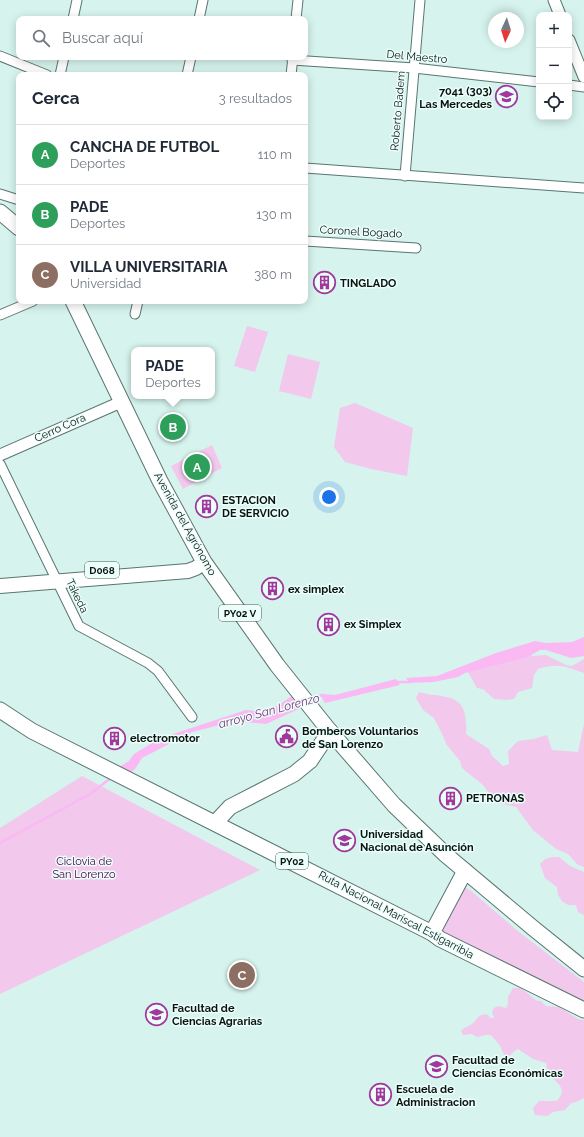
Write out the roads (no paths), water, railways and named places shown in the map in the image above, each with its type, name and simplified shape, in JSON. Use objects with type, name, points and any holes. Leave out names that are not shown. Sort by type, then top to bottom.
[{"type":"highway","points":[[0,212],[16,225]]},
{"type":"highway","name":"Avenida del Agrónomo","points":[[74,304],[160,481],[204,562],[277,665],[329,730]]},
{"type":"highway","name":"Ruta Nacional Mariscal Estigarribia","points":[[0,710],[32,731],[144,788],[216,822],[440,938],[584,1010]]},
{"type":"highway","points":[[216,822],[230,807],[294,774],[310,761],[329,730],[394,805],[446,855],[584,970]]},
{"type":"highway","points":[[432,933],[465,871]]},
{"type":"main road","name":"D068","points":[[0,586],[55,577],[204,562]]},
{"type":"main road","name":"D068","points":[[0,576],[55,577]]},
{"type":"street","points":[[74,16],[77,0]]},
{"type":"street","points":[[200,16],[203,0]]},
{"type":"street","points":[[296,16],[298,0]]},
{"type":"street","name":"Roberto Badem","points":[[405,176],[420,0]]},
{"type":"street","points":[[554,0],[559,12]]},
{"type":"street","points":[[572,47],[584,77]]},
{"type":"street","points":[[0,56],[40,72]]},
{"type":"street","name":"Del Maestro","points":[[308,59],[414,68],[536,82]]},
{"type":"street","points":[[61,72],[63,60]]},
{"type":"street","points":[[188,72],[190,60]]},
{"type":"street","points":[[291,72],[292,60]]},
{"type":"street","points":[[572,85],[584,87]]},
{"type":"street","points":[[308,168],[584,188]]},
{"type":"street","points":[[0,194],[16,199]]},
{"type":"street","name":"Coronel Bogado","points":[[308,241],[416,248]]},
{"type":"street","points":[[0,315],[26,304]]},
{"type":"street","points":[[135,314],[137,304]]},
{"type":"street","name":"Cerro Cora","points":[[0,455],[121,402]]},
{"type":"street","name":"Takeda","points":[[0,464],[80,626],[148,663],[158,671],[192,717]]},
{"type":"water","points":[[584,637],[584,656],[571,658],[546,650],[540,650],[528,657],[465,673],[458,677],[433,682],[409,683],[406,678],[437,676],[496,653],[535,641],[545,643],[572,642]]},
{"type":"water","points":[[396,679],[400,685],[325,703],[320,694],[335,695]]},
{"type":"water","points":[[292,696],[301,708],[266,724],[236,721],[192,732],[142,758],[135,769],[130,773],[119,767],[129,761],[134,754],[152,743],[173,734],[246,710],[271,710]]},
{"type":"waterway","name":"arroyo San Lorenzo","points":[[395,682],[409,682]]},
{"type":"waterway","name":"arroyo San Lorenzo","points":[[311,699],[323,695]]},
{"type":"waterway","name":"arroyo San Lorenzo","points":[[0,843],[90,794],[111,778]]},
{"type":"place","name":"7041 (303) Las Mercedes","points":[[507,97]]},
{"type":"place","name":"TINGLADO","points":[[324,283]]},
{"type":"place","name":"PADE","points":[[173,427]]},
{"type":"place","name":"CANCHA DE FUTBOL","points":[[197,467]]},
{"type":"place","name":"ESTACION DE SERVICIO","points":[[207,506]]},
{"type":"place","name":"ex simplex","points":[[272,589]]},
{"type":"place","name":"ex Simplex","points":[[328,624]]},
{"type":"place","name":"Bomberos Voluntarios de San Lorenzo","points":[[287,737]]},
{"type":"place","name":"electromotor","points":[[115,738]]},
{"type":"place","name":"PETRONAS","points":[[450,798]]},
{"type":"place","name":"Universidad Nacional de Asunción","points":[[344,840]]},
{"type":"place","name":"VILLA UNIVERSITARIA","points":[[242,975]]},
{"type":"place","name":"Facultad de Ciencias Agrarias","points":[[156,1014]]},
{"type":"place","name":"Facultad de Ciencias Económicas","points":[[437,1066]]},
{"type":"place","name":"Escuela de Administracion","points":[[381,1095]]},
{"type":"park label","name":"Ciclovia de San Lorenzo","points":[[84,867]]}]
